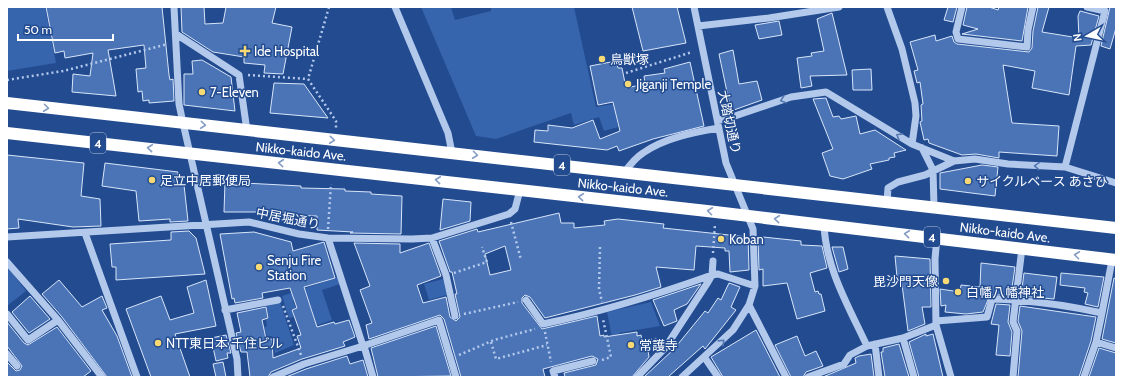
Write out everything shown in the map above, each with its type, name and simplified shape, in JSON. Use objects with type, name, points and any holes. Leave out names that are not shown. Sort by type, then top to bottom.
[{"type":"highway","name":"Nikko-kaido Ave.","points":[[7,104],[734,184],[1116,228]]},
{"type":"highway","name":"Nikko-kaido Ave.","points":[[7,133],[824,224],[1114,260]]},
{"type":"street","points":[[174,7],[180,104],[188,153],[224,310],[237,359],[238,377]]},
{"type":"street","points":[[395,7],[448,133],[452,153]]},
{"type":"street","name":"大踏切通り","points":[[682,377],[705,358],[733,330],[749,305],[755,286],[753,229],[749,216],[726,163],[694,7]]},
{"type":"street","points":[[698,26],[768,18],[839,7]]},
{"type":"street","points":[[887,7],[902,49],[916,103],[916,116],[912,144]]},
{"type":"street","points":[[962,7],[956,32],[958,39],[1027,47],[1028,30],[1033,7]]},
{"type":"street","points":[[1065,167],[1106,9],[1087,7]]},
{"type":"street","points":[[176,38],[239,75],[247,130]]},
{"type":"street","points":[[624,173],[643,152],[666,142],[719,124],[729,118],[791,97],[826,92],[912,144],[954,161]]},
{"type":"street","points":[[922,148],[933,170],[934,207]]},
{"type":"street","points":[[887,202],[888,188],[898,182],[925,175],[954,161],[975,159],[1008,164],[1065,167],[1116,183]]},
{"type":"street","points":[[509,214],[515,209],[520,190]]},
{"type":"street","name":"中居堀通り","points":[[7,237],[205,226],[249,222],[300,234],[328,238],[432,238],[509,214]]},
{"type":"street","points":[[824,224],[825,244],[834,274],[871,345],[880,377]]},
{"type":"street","points":[[85,233],[137,377]]},
{"type":"street","points":[[937,237],[935,259],[936,323],[951,377]]},
{"type":"street","points":[[328,238],[373,377]]},
{"type":"street","points":[[432,238],[446,275],[455,316]]},
{"type":"street","points":[[1013,377],[1017,331],[1013,322],[1022,248]]},
{"type":"street","points":[[1084,377],[1096,342],[1114,260]]},
{"type":"street","points":[[637,377],[667,345],[712,275],[713,261]]},
{"type":"street","points":[[7,262],[58,320],[102,377]]},
{"type":"street","points":[[526,300],[543,325],[653,297],[712,275],[718,274],[755,286]]},
{"type":"street","points":[[808,377],[844,364],[850,354],[871,345],[903,338],[936,323],[986,317],[992,299],[1016,300],[1078,308],[1102,313]]},
{"type":"street","points":[[224,310],[278,300]]},
{"type":"street","points":[[749,305],[786,377]]},
{"type":"street","points":[[7,314],[28,340],[58,320]]},
{"type":"street","points":[[273,377],[304,364],[364,346],[440,320],[456,377]]},
{"type":"street","points":[[903,338],[914,377]]},
{"type":"street","points":[[1096,342],[1116,348]]},
{"type":"street","points":[[7,354],[17,366]]},
{"type":"street","points":[[705,358],[718,377]]},
{"type":"street","points":[[554,374],[593,361]]},
{"type":"path","points":[[308,80],[329,7]]},
{"type":"path","points":[[7,80],[63,71],[176,38]]},
{"type":"path","points":[[626,73],[692,52]]},
{"type":"path","points":[[239,75],[308,80]]},
{"type":"path","points":[[308,80],[336,121],[336,140]]},
{"type":"path","points":[[328,238],[331,184]]},
{"type":"path","points":[[713,261],[716,212]]},
{"type":"path","points":[[509,214],[520,260]]},
{"type":"path","points":[[446,275],[487,262],[482,247]]},
{"type":"path","points":[[593,361],[611,358],[599,289],[600,247]]},
{"type":"path","points":[[278,300],[282,302],[304,364]]},
{"type":"path","points":[[455,316],[526,300]]},
{"type":"path","points":[[451,358],[491,342],[543,325],[554,374]]},
{"type":"path","points":[[645,341],[655,339],[667,345]]},
{"type":"path","points":[[491,342],[496,359],[547,345]]},
{"type":"shaded area","points":[[7,7],[45,7],[56,63],[7,71]]},
{"type":"shaded area","points":[[421,7],[451,7],[455,20],[491,11],[491,7],[574,7],[596,107],[614,104],[618,127],[604,131],[599,117],[574,125],[571,113],[496,139],[476,136]]},
{"type":"shaded area","points":[[7,266],[26,291],[7,306]]},
{"type":"shaded area","points":[[338,277],[340,284],[322,290],[332,320],[315,326],[313,321],[315,320],[305,289],[295,292],[298,299],[293,301],[296,308],[291,309],[294,317],[289,318],[282,296]]},
{"type":"shaded area","points":[[443,279],[447,295],[429,300],[424,284]]},
{"type":"shaded area","points":[[280,302],[294,345],[275,353],[272,336],[267,337],[264,327],[267,326],[266,319],[269,318],[266,305]]},
{"type":"shaded area","points":[[651,302],[660,326],[619,333],[619,337],[612,338],[607,312]]},
{"type":"building","points":[[46,7],[162,7],[169,75],[170,80],[173,79],[174,101],[149,103],[149,100],[143,101],[142,91],[138,92],[136,69],[146,68],[144,45],[108,50],[116,96],[72,92],[73,74],[90,76],[93,53],[65,58],[64,51],[55,53]]},
{"type":"building","points":[[181,7],[204,7],[205,24],[223,23],[226,7],[276,7],[272,23],[292,27],[283,74],[264,73],[265,65],[244,63],[244,57],[213,52],[182,32]]},
{"type":"building","points":[[632,7],[677,7],[686,43],[643,51]]},
{"type":"building","points":[[948,7],[957,7],[953,22],[944,20]]},
{"type":"building","points":[[967,7],[989,7],[998,10],[999,7],[1028,7],[1022,41],[962,34],[978,29],[963,25]]},
{"type":"building","points":[[1038,7],[1049,7],[1042,32],[1079,38],[1078,16],[1080,11],[1099,16],[1091,45],[1076,46],[1069,95],[1032,88],[1035,71],[1003,65],[1012,123],[1059,126],[1057,156],[999,152],[999,158],[976,154],[962,155],[929,143],[928,139],[924,140],[920,122],[922,121],[921,105],[923,104],[920,82],[917,83],[914,71],[918,70],[910,42],[935,35],[936,41],[952,36],[954,42],[957,44],[1029,52],[1032,48],[1033,31]]},
{"type":"building","points":[[1110,7],[1116,7],[1116,28],[1110,49],[1101,46]]},
{"type":"building","points":[[832,13],[847,75],[810,76],[812,86],[801,88],[797,58],[812,56],[811,53],[824,51],[817,19]]},
{"type":"building","points":[[779,21],[782,35],[759,39],[755,25]]},
{"type":"building","points":[[733,50],[739,84],[757,81],[762,100],[731,111],[719,54]]},
{"type":"building","points":[[202,60],[231,77],[235,111],[184,105],[184,74],[193,74],[192,61]]},
{"type":"building","points":[[616,61],[618,68],[622,68],[626,88],[645,84],[644,76],[665,73],[664,69],[690,62],[704,126],[653,139],[619,151],[617,146],[607,150],[534,142],[535,130],[548,131],[548,125],[572,128],[593,120],[600,139],[620,131],[613,102],[598,105],[590,66]]},
{"type":"building","points":[[871,69],[872,90],[853,90],[852,70]]},
{"type":"building","points":[[274,83],[304,84],[328,118],[270,113]]},
{"type":"building","points":[[826,98],[833,117],[839,116],[841,119],[856,116],[860,134],[875,130],[906,150],[894,153],[895,157],[889,158],[889,160],[870,164],[872,169],[843,179],[830,176],[822,153],[833,149],[813,99]]},
{"type":"building","points":[[7,155],[84,163],[81,196],[100,199],[101,226],[73,227],[18,219],[19,228],[7,229]]},
{"type":"building","points":[[105,163],[178,172],[176,185],[184,185],[188,221],[170,222],[170,219],[139,221],[136,191],[102,186]]},
{"type":"building","name":"サイクルベース あさひ","points":[[982,165],[998,167],[995,196],[940,189],[940,173]]},
{"type":"building","points":[[225,182],[301,186],[301,188],[345,189],[345,191],[371,192],[371,194],[402,196],[401,234],[350,233],[353,232],[317,230],[317,216],[284,215],[284,212],[224,212]]},
{"type":"building","points":[[443,199],[471,202],[470,221],[440,230]]},
{"type":"building","points":[[559,213],[561,223],[574,223],[574,228],[605,225],[604,221],[618,219],[664,224],[663,228],[748,237],[749,270],[730,272],[729,251],[725,251],[725,248],[696,246],[694,270],[656,267],[661,287],[635,295],[545,318],[530,297],[525,295],[522,298],[522,303],[542,329],[597,316],[600,336],[604,335],[604,337],[637,332],[637,336],[641,335],[644,350],[648,350],[649,357],[632,377],[565,377],[564,373],[596,365],[598,359],[592,356],[543,369],[545,377],[461,377],[444,319],[440,315],[369,339],[366,325],[372,323],[360,290],[370,286],[354,243],[400,244],[400,253],[429,243],[441,276],[417,285],[423,303],[446,297],[450,317],[456,321],[460,317],[455,294],[457,294],[452,272],[450,272],[439,241],[477,229],[478,232]],"holes":[[[505,246],[511,270],[490,275],[485,254]]]},
{"type":"building","points":[[189,231],[196,238],[205,274],[116,280],[116,267],[112,267],[110,244],[171,240],[171,232]]},
{"type":"building","points":[[254,232],[291,242],[293,251],[324,242],[335,278],[304,287],[317,327],[334,322],[335,324],[349,320],[355,337],[343,342],[345,346],[302,359],[271,372],[268,377],[250,377],[247,352],[241,352],[236,333],[241,332],[237,313],[266,307],[268,318],[262,320],[266,339],[272,339],[273,358],[301,348],[297,336],[301,335],[292,310],[297,308],[290,288],[262,293],[263,298],[235,303],[234,298],[232,299],[220,234]]},
{"type":"building","points":[[763,237],[801,241],[801,245],[822,246],[827,268],[810,273],[815,292],[818,291],[819,294],[821,294],[825,311],[797,319],[787,283],[763,286],[763,269],[759,270],[758,238],[763,239]]},
{"type":"building","points":[[832,247],[843,247],[848,269],[839,272]]},
{"type":"building","points":[[895,256],[930,259],[931,307],[922,307],[925,324],[908,331],[901,277],[897,277]]},
{"type":"building","points":[[981,263],[1015,267],[1011,295],[990,295],[983,312],[966,314],[945,312],[946,305],[941,306],[940,289],[960,292],[961,285],[980,287]]},
{"type":"building","points":[[1024,273],[1057,277],[1054,299],[1021,296]]},
{"type":"building","points":[[1061,273],[1104,277],[1098,307],[1085,304],[1088,293],[1084,292],[1085,288],[1060,285]]},
{"type":"building","points":[[1114,278],[1116,279],[1116,343],[1102,339]]},
{"type":"building","points":[[59,280],[82,307],[102,296],[107,308],[102,310],[117,336],[132,377],[107,377],[62,317],[42,294]]},
{"type":"building","name":"NTT東日本 千住ビル","points":[[206,280],[216,326],[175,334],[190,377],[151,377],[126,309],[161,296],[170,320],[194,313],[187,287]]},
{"type":"building","points":[[729,283],[740,287],[731,307],[736,310],[705,349],[703,346],[668,377],[644,377],[674,349],[705,311],[708,313],[718,298],[721,300]]},
{"type":"building","points":[[701,284],[687,304],[674,310],[677,321],[664,326],[653,300]]},
{"type":"building","points":[[30,296],[50,319],[29,333],[12,312]]},
{"type":"building","points":[[996,304],[1010,305],[1008,322],[1012,332],[1010,356],[996,355],[999,325],[991,324]]},
{"type":"building","points":[[1020,306],[1096,317],[1091,341],[1079,377],[1018,377],[1022,331],[1018,321]]},
{"type":"building","points":[[7,322],[24,343],[28,345],[57,327],[91,371],[83,377],[7,377],[7,362],[16,371],[20,370],[22,366],[7,346]]},
{"type":"building","points":[[436,326],[451,376],[378,377],[371,348]]},
{"type":"building","points":[[756,330],[780,377],[723,377],[711,357]]},
{"type":"building","points":[[926,334],[926,336],[933,334],[943,377],[919,377],[909,342]]},
{"type":"building","points":[[226,335],[231,353],[227,353],[228,358],[216,361],[211,338]]},
{"type":"building","points":[[797,336],[805,356],[816,351],[823,366],[806,372],[803,377],[791,377],[775,345]]},
{"type":"building","points":[[899,344],[909,377],[885,377],[881,352],[883,352],[883,348]]},
{"type":"building","points":[[1099,348],[1116,353],[1116,377],[1089,377]]},
{"type":"building","points":[[871,354],[874,377],[823,377],[856,363],[855,358],[859,356]]},
{"type":"building","points":[[347,356],[350,364],[363,360],[368,377],[286,377],[306,369]]},
{"type":"building","points":[[223,362],[226,377],[216,377],[213,364]]},
{"type":"place","name":"Ide Hospital","points":[[245,51]]},
{"type":"place","name":"鳥獣塚","points":[[602,59]]},
{"type":"place","name":"Jiganji Temple","points":[[628,84]]},
{"type":"place","name":"7-Eleven","points":[[202,92]]},
{"type":"place","name":"足立中居郵便局","points":[[152,180]]},
{"type":"place","name":"サイクルベース あさひ","points":[[968,181]]},
{"type":"place","name":"Koban","points":[[721,239]]},
{"type":"place","name":"Senju Fire Station","points":[[259,267]]},
{"type":"place","name":"毘沙門天像","points":[[946,281]]},
{"type":"place","name":"白幡八幡神社","points":[[958,292]]},
{"type":"place","name":"NTT東日本 千住ビル","points":[[158,343]]},
{"type":"place","name":"常護寺","points":[[631,345]]}]
